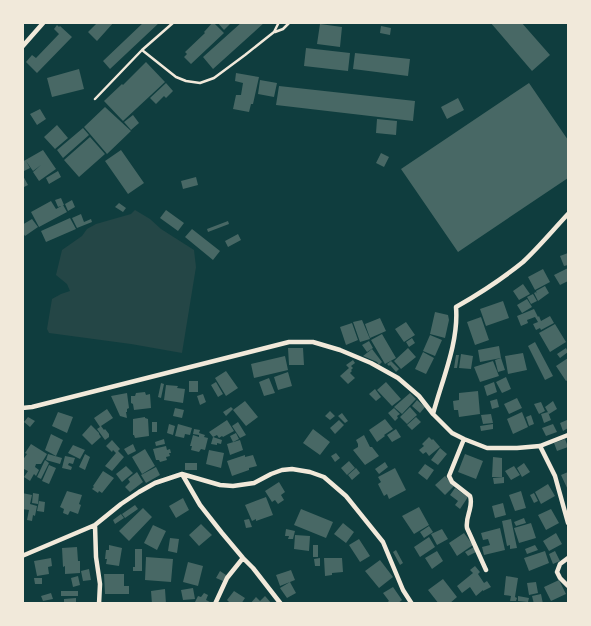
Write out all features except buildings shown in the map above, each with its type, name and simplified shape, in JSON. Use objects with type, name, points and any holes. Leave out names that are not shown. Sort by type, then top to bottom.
[{"type":"street","points":[[22,47],[44,22]]},
{"type":"street","points":[[22,39],[31,38]]},
{"type":"street","points":[[433,414],[452,350],[457,319],[456,307],[497,282],[524,261],[568,214]]},
{"type":"street","points":[[22,408],[288,342],[314,342],[371,363],[398,378],[419,396],[433,414],[452,433],[487,448],[540,446],[568,435]]},
{"type":"street","points":[[464,439],[449,476],[452,482],[472,499],[466,522],[467,528],[486,570]]},
{"type":"street","points":[[540,446],[555,476],[568,523]]},
{"type":"street","points":[[22,556],[95,524],[121,504],[155,483],[182,474],[220,485],[233,486],[254,483],[271,474],[292,469],[324,477],[346,496],[383,542],[403,590],[412,604]]},
{"type":"street","points":[[182,474],[200,505],[282,604]]},
{"type":"street","points":[[95,524],[96,557],[100,584],[99,604]]},
{"type":"street","points":[[215,604],[227,578],[243,558]]},
{"type":"street","points":[[568,558],[560,564],[557,572],[568,586]]},
{"type":"lane","points":[[96,99],[142,50],[174,22]]},
{"type":"lane","points":[[274,32],[279,22]]},
{"type":"lane","points":[[142,50],[176,77],[186,81],[200,82],[214,78],[290,22]]},
{"type":"shaded area","points":[[135,210],[194,250],[196,267],[182,353],[49,333],[47,329],[52,299],[70,291],[67,284],[56,275],[62,250],[96,224],[131,214]]}]
